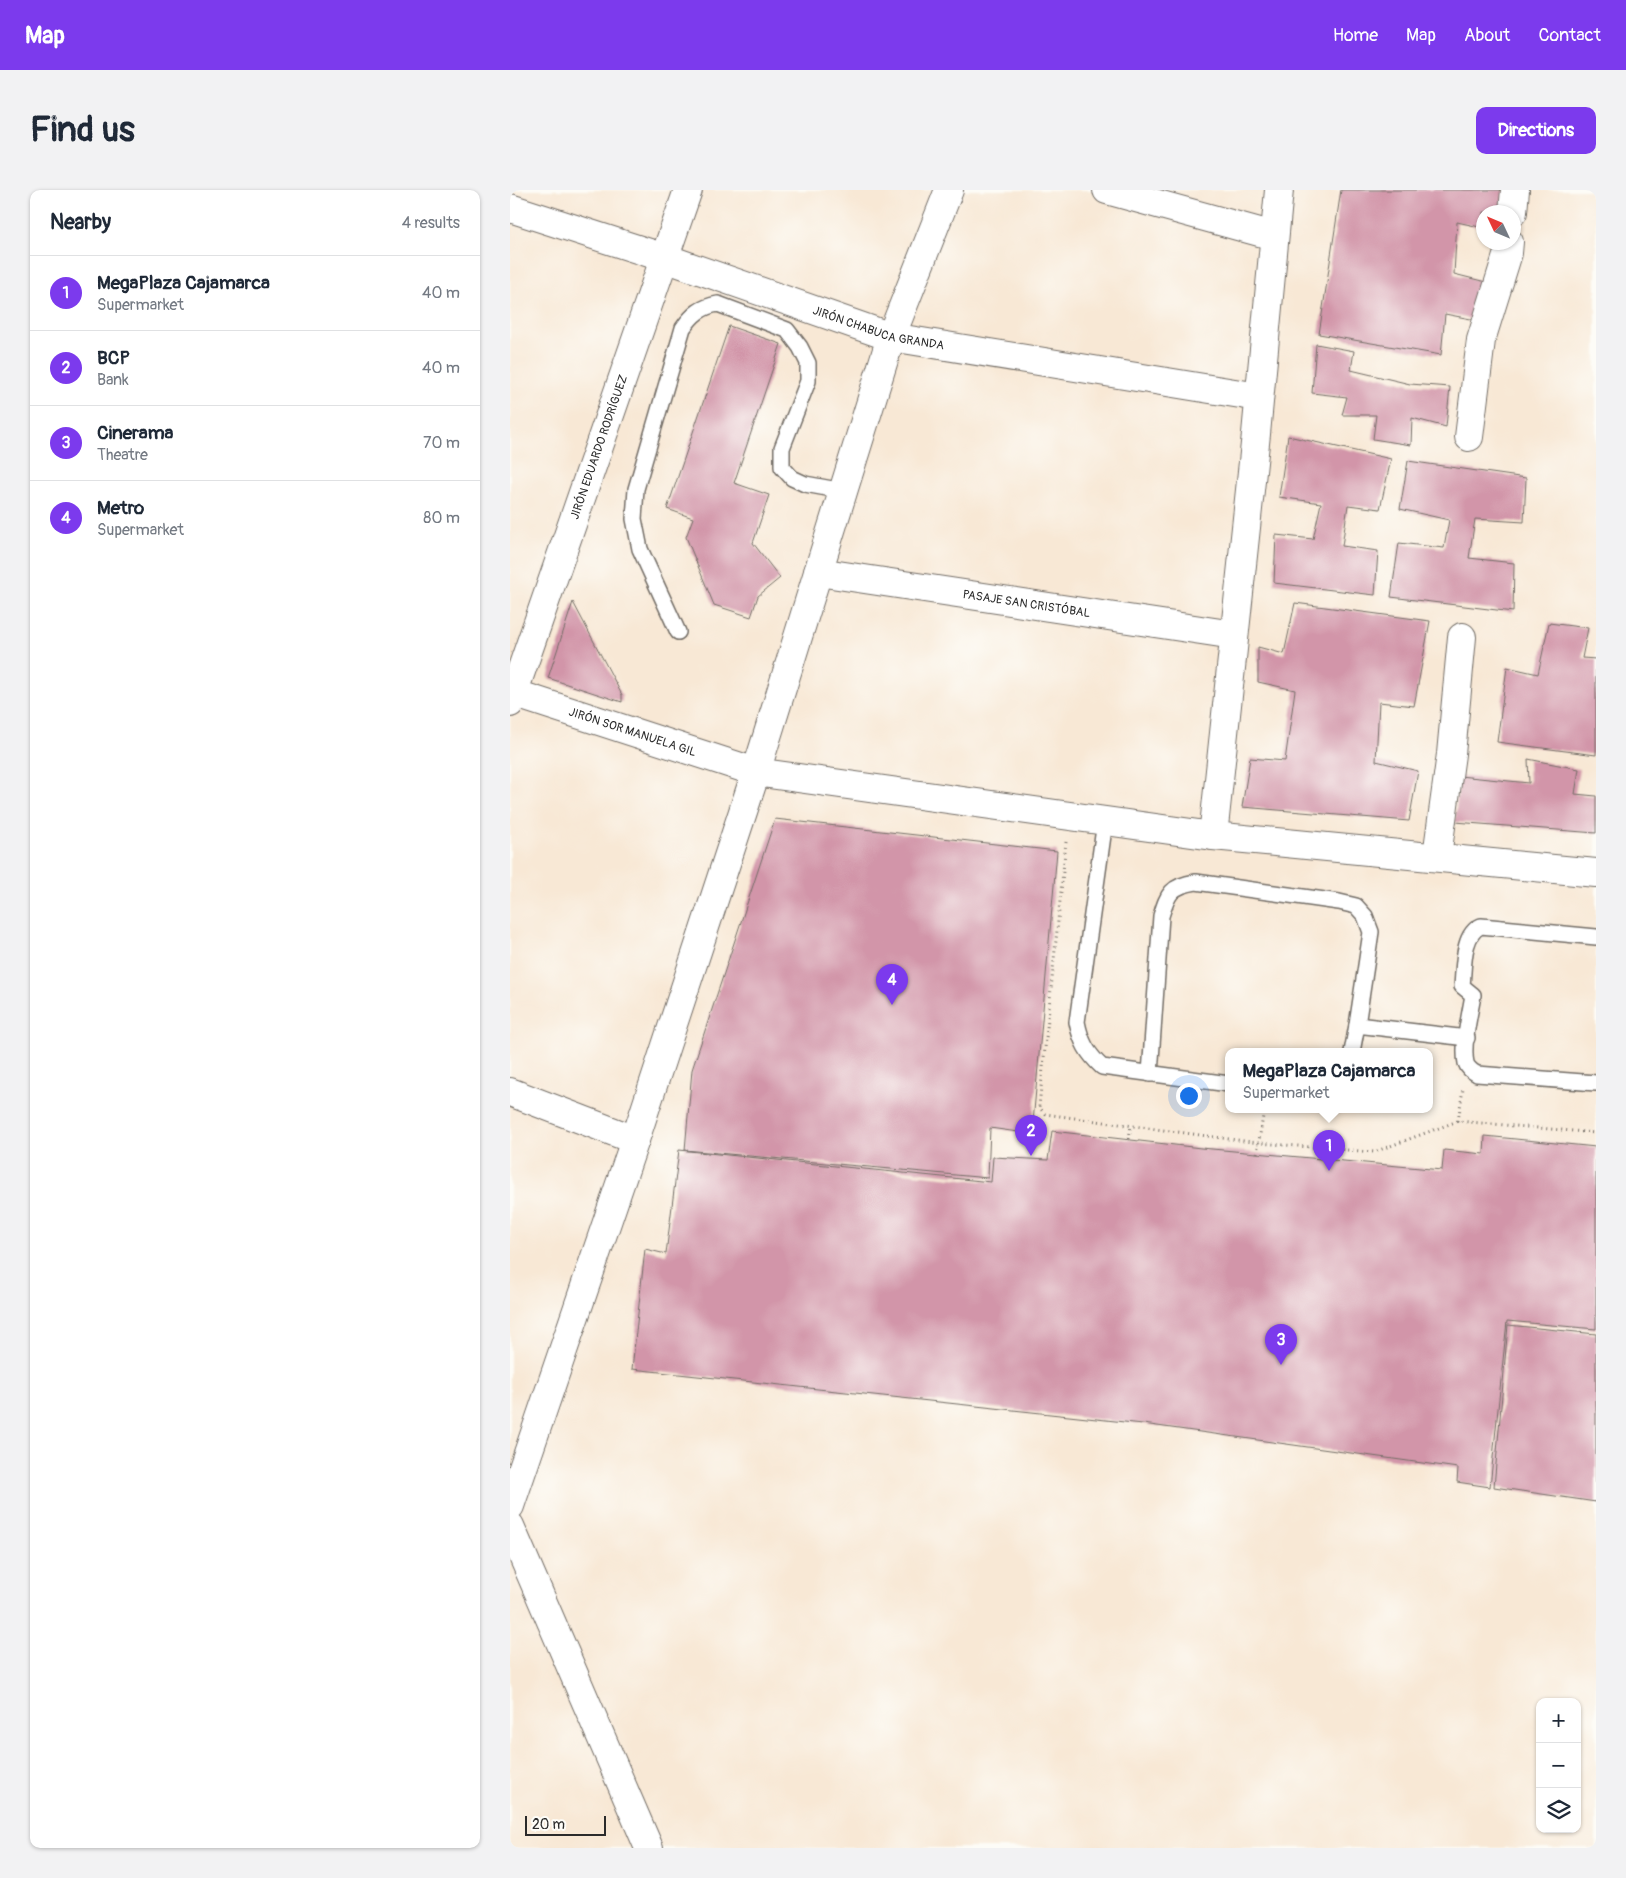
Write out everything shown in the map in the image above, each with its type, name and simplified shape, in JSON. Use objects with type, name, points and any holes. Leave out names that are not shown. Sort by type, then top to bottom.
[{"type":"street","name":"JIRÓN EDUARDO RODRÍGUEZ","points":[[511,696],[688,190]]},
{"type":"street","points":[[510,1506],[635,1140],[756,772],[891,337],[949,190]]},
{"type":"street","points":[[1107,190],[1274,236]]},
{"type":"street","points":[[1213,836],[1279,190]]},
{"type":"street","points":[[1514,205],[1515,190]]},
{"type":"street","name":"JIRÓN CHABUCA GRANDA","points":[[510,208],[665,258],[891,337],[1259,397]]},
{"type":"street","points":[[1469,437],[1481,340],[1508,250]]},
{"type":"street","name":"PASAJE SAN CRISTÓBAL","points":[[818,572],[1234,635]]},
{"type":"street","points":[[1437,856],[1451,754],[1462,637]]},
{"type":"street","name":"JIRÓN SOR MANUELA GIL","points":[[511,696],[756,772],[1213,836],[1437,856],[1596,873]]},
{"type":"street","points":[[510,1092],[635,1140]]},
{"type":"street","points":[[510,1526],[649,1848]]},
{"type":"lane","points":[[678,632],[640,549],[634,519],[636,489],[683,328],[693,314],[706,306],[718,304],[787,330],[800,346],[808,363],[808,380],[782,448],[782,467],[792,478],[805,484],[844,490]]},
{"type":"lane","points":[[1105,821],[1077,1022],[1080,1039],[1088,1054],[1102,1067],[1225,1083]]},
{"type":"lane","points":[[1150,1074],[1161,916],[1168,896],[1180,885],[1196,882],[1356,906],[1365,916],[1371,932],[1353,1048]]},
{"type":"lane","points":[[1596,937],[1481,926],[1473,929],[1469,936],[1462,986],[1473,995],[1466,1062],[1470,1070],[1477,1074],[1596,1083]]},
{"type":"lane","points":[[1357,1025],[1467,1038]]},
{"type":"path","points":[[1458,1121],[1464,1080],[1470,1070]]},
{"type":"path","points":[[1257,1153],[1264,1113]]},
{"type":"path","points":[[1259,1143],[1374,1152],[1458,1121],[1596,1133]]},
{"type":"path","points":[[1129,1139],[1131,1126]]},
{"type":"building","points":[[1341,190],[1508,190],[1506,205],[1476,205],[1476,226],[1457,222],[1454,274],[1486,282],[1481,321],[1445,314],[1441,355],[1319,334]]},
{"type":"building","points":[[729,326],[781,344],[734,483],[769,495],[753,543],[780,578],[758,596],[751,617],[714,605],[686,537],[693,518],[667,509]]},
{"type":"building","points":[[1316,344],[1354,351],[1351,370],[1410,384],[1450,387],[1446,427],[1412,418],[1411,445],[1373,439],[1376,415],[1342,415],[1347,397],[1312,393]]},
{"type":"building","points":[[1288,436],[1391,459],[1380,509],[1348,505],[1342,546],[1378,551],[1375,595],[1274,583],[1276,535],[1313,539],[1321,503],[1279,497]]},
{"type":"building","points":[[1408,461],[1526,478],[1524,522],[1475,519],[1469,558],[1514,563],[1513,612],[1391,597],[1399,543],[1444,548],[1449,520],[1400,509]]},
{"type":"building","points":[[573,602],[622,695],[622,702],[548,678]]},
{"type":"building","points":[[1295,603],[1430,621],[1414,706],[1379,702],[1376,761],[1418,771],[1409,821],[1242,807],[1250,758],[1285,761],[1295,690],[1258,682],[1258,647],[1284,654]]},
{"type":"building","points":[[1549,623],[1588,628],[1582,658],[1596,659],[1596,755],[1497,742],[1507,667],[1538,674]]},
{"type":"building","points":[[1528,759],[1579,769],[1575,794],[1596,796],[1596,833],[1455,822],[1459,776],[1529,783]]},
{"type":"building","points":[[775,819],[1057,851],[1032,1134],[990,1128],[988,1178],[685,1150],[692,1070]]},
{"type":"building","points":[[1052,1131],[1201,1148],[1442,1170],[1444,1150],[1484,1154],[1485,1136],[1596,1147],[1596,1329],[1507,1321],[1490,1487],[1457,1482],[1458,1468],[1143,1424],[632,1369],[645,1249],[666,1254],[679,1150],[991,1182],[993,1157],[1048,1160]]},
{"type":"building","points":[[1508,1325],[1596,1334],[1596,1502],[1494,1487]]},
{"type":"place","name":"Metro","points":[[892,1005]]},
{"type":"place","name":"BCP","points":[[1031,1156]]},
{"type":"place","name":"MegaPlaza Cajamarca","points":[[1329,1171]]},
{"type":"place","name":"Cinerama","points":[[1281,1365]]}]
